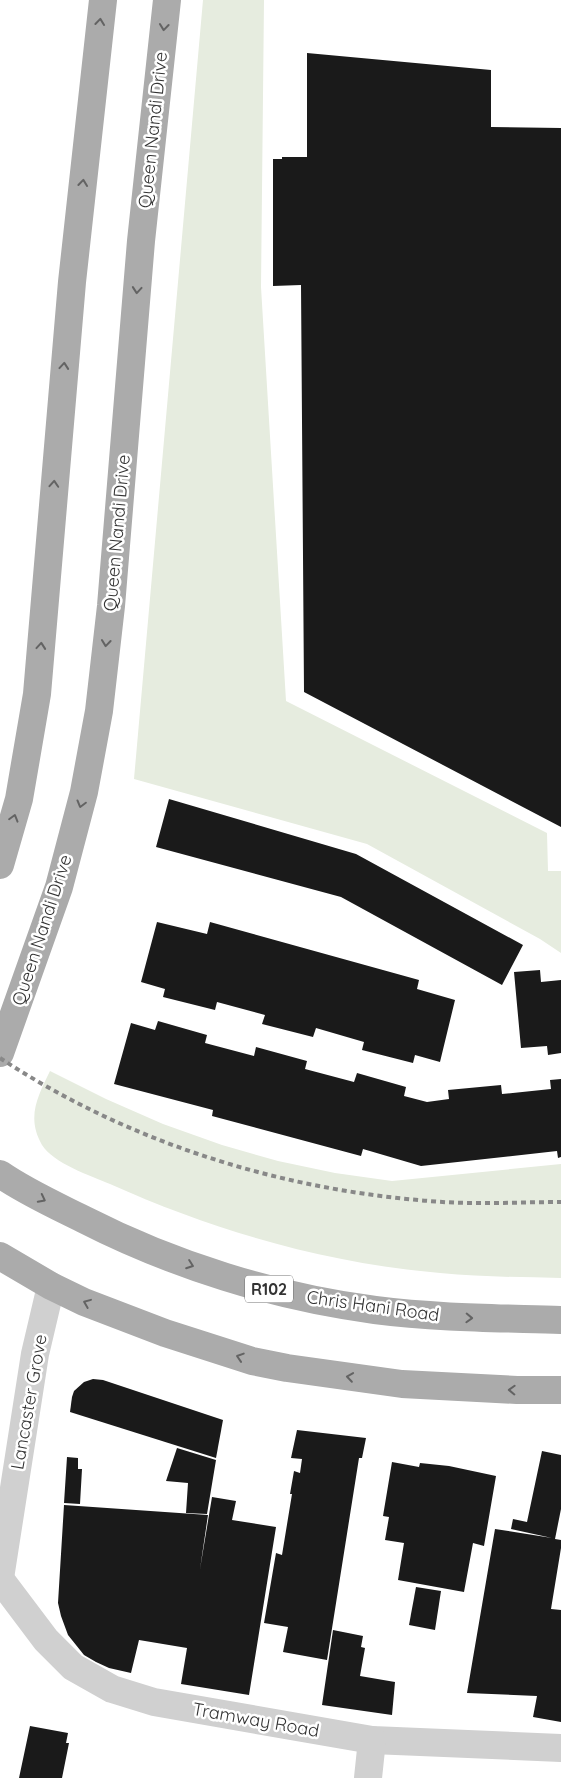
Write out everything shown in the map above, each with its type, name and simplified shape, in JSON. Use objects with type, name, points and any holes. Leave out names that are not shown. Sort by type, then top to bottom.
[{"type":"main road","points":[[0,865],[19,799],[37,694],[72,282],[103,0]]},
{"type":"main road","name":"Queen Nandi Drive","points":[[0,1053],[59,887],[84,792],[99,712],[111,606],[142,241],[167,0]]},
{"type":"main road","name":"Chris Hani Road","points":[[0,1174],[18,1187],[119,1237],[195,1267],[292,1295],[375,1310],[464,1318],[561,1320]]},
{"type":"main road","points":[[0,1256],[51,1286],[84,1302],[147,1326],[252,1361],[287,1368],[402,1384],[517,1390],[561,1390]]},
{"type":"street","name":"Lancaster Grove","points":[[0,1578],[35,1354],[51,1286]]},
{"type":"street","name":"Tramway Road","points":[[0,1578],[46,1640],[73,1666],[112,1689],[154,1702],[372,1740],[561,1748]]},
{"type":"street","points":[[368,1778],[372,1740]]},
{"type":"shaded area","points":[[203,0],[264,0],[261,287],[286,701],[547,833],[548,871],[561,871],[561,953],[540,939],[367,844],[134,779]]},
{"type":"shaded area","points":[[50,1071],[106,1099],[163,1124],[222,1145],[278,1161],[335,1173],[392,1181],[561,1164],[561,1278],[455,1274],[397,1268],[355,1261],[313,1253],[230,1230],[150,1201],[73,1168],[47,1152],[37,1135],[34,1116],[41,1089]]},
{"type":"building","points":[[307,53],[491,70],[491,127],[561,128],[561,827],[304,692],[301,285],[273,286],[273,159],[307,157]]},
{"type":"building","points":[[169,799],[356,854],[523,945],[502,985],[341,897],[156,847]]},
{"type":"building","points":[[157,922],[207,934],[210,922],[419,980],[417,989],[455,1000],[440,1062],[415,1055],[413,1063],[362,1050],[364,1042],[316,1028],[313,1037],[262,1024],[265,1015],[217,1002],[215,1010],[163,997],[165,989],[141,982]]},
{"type":"building","points":[[540,970],[541,982],[561,980],[561,1053],[548,1055],[547,1046],[521,1048],[514,972]]},
{"type":"building","points":[[158,1021],[207,1035],[205,1043],[254,1056],[256,1047],[307,1061],[305,1069],[354,1082],[357,1073],[406,1087],[404,1096],[427,1102],[449,1099],[448,1090],[501,1085],[502,1094],[551,1089],[550,1080],[561,1079],[561,1157],[558,1158],[557,1151],[421,1166],[363,1149],[361,1156],[212,1116],[213,1110],[114,1084],[131,1023],[155,1030]]},
{"type":"building","points":[[93,1379],[103,1380],[223,1420],[216,1458],[70,1412],[74,1391],[84,1382]]},
{"type":"building","points":[[297,1430],[366,1438],[362,1458],[359,1458],[327,1660],[283,1652],[288,1627],[264,1623],[276,1553],[282,1555],[294,1471],[300,1473],[302,1459],[291,1458]]},
{"type":"building","points":[[177,1448],[216,1460],[207,1514],[186,1513],[188,1483],[166,1481]]},
{"type":"building","points":[[542,1451],[561,1455],[561,1509],[555,1539],[561,1540],[561,1548],[551,1609],[561,1610],[561,1722],[533,1717],[537,1696],[467,1693],[495,1529],[552,1538],[511,1529],[513,1519],[527,1522]]},
{"type":"building","points":[[67,1457],[78,1458],[78,1469],[82,1469],[80,1504],[64,1503]]},
{"type":"building","points":[[392,1462],[419,1467],[420,1463],[449,1466],[496,1476],[484,1546],[473,1543],[464,1592],[398,1580],[404,1543],[385,1540],[389,1517],[383,1516]]},
{"type":"building","points":[[212,1497],[236,1501],[232,1520],[276,1527],[249,1695],[181,1684],[187,1648],[139,1640],[131,1673],[109,1668],[84,1655],[68,1635],[58,1603],[64,1505],[208,1515],[200,1569]]},
{"type":"building","points":[[416,1587],[441,1591],[435,1630],[409,1625]]},
{"type":"building","points":[[333,1630],[363,1636],[361,1647],[365,1648],[360,1676],[395,1682],[392,1715],[322,1705]]},
{"type":"building","points":[[30,1726],[68,1733],[66,1743],[69,1743],[62,1778],[19,1778]]},
{"type":"railway","points":[[0,1058],[49,1088],[100,1114],[152,1137],[206,1157],[260,1173],[372,1195],[429,1201],[478,1203],[561,1202]]}]
